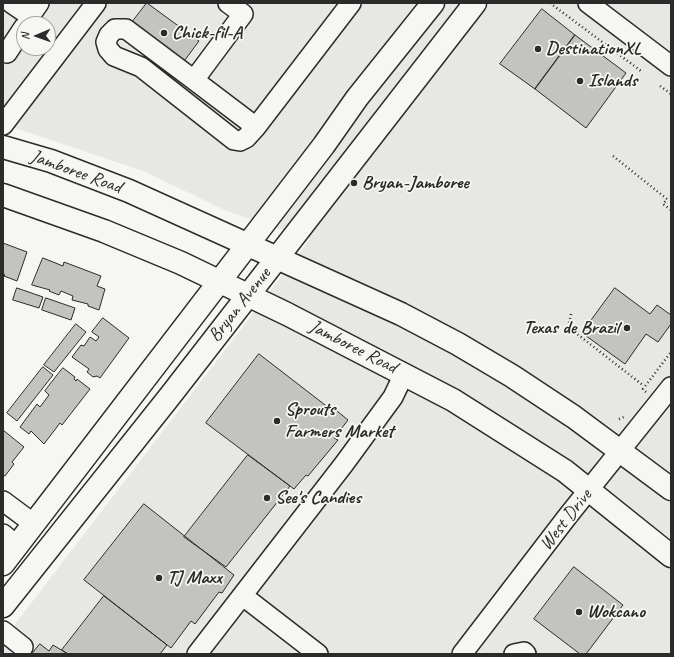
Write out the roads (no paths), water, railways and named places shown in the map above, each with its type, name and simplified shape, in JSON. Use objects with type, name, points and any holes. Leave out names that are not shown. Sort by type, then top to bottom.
[{"type":"main road","name":"Bryan Avenue","points":[[3,564],[10,540],[34,524],[324,145],[357,98],[433,3]]},
{"type":"main road","name":"Bryan Avenue","points":[[3,606],[170,396],[246,296],[475,3]]},
{"type":"main road","name":"Jamboree Road","points":[[3,147],[51,161],[129,191],[401,314],[458,344],[512,376],[574,417],[671,489]]},
{"type":"main road","name":"Jamboree Road","points":[[3,195],[104,231],[181,263],[246,296],[287,314],[404,374],[482,417],[565,470],[671,556]]},
{"type":"street","points":[[11,3],[29,16]]},
{"type":"street","points":[[3,126],[96,3]]},
{"type":"street","points":[[194,80],[243,14],[228,3]]},
{"type":"street","points":[[256,127],[126,29],[115,29],[109,35],[106,42],[108,48],[114,56],[141,67],[234,140],[240,141],[246,138],[256,127],[351,3]]},
{"type":"street","points":[[588,3],[671,66]]},
{"type":"street","points":[[7,53],[16,39]]},
{"type":"street","points":[[197,654],[344,464],[393,397],[404,374]]},
{"type":"street","name":"West Drive","points":[[462,654],[671,387]]},
{"type":"street","points":[[3,502],[34,524]]},
{"type":"street","points":[[242,596],[318,654]]},
{"type":"street","points":[[3,631],[23,646]]},
{"type":"street","points":[[514,654],[524,652],[526,654]]},
{"type":"place","name":"Chick-fil-A","points":[[164,33]]},
{"type":"place","name":"DestinationXL","points":[[538,49]]},
{"type":"place","name":"Islands","points":[[580,81]]},
{"type":"place","name":"Bryan-Jamboree","points":[[354,183]]},
{"type":"place","name":"Texas de Brazil","points":[[627,328]]},
{"type":"place","name":"Sprouts Farmers Market","points":[[277,421]]},
{"type":"place","name":"See's Candies","points":[[267,498]]},
{"type":"place","name":"TJ Maxx","points":[[159,578]]},
{"type":"place","name":"Wokcano","points":[[579,612]]}]
